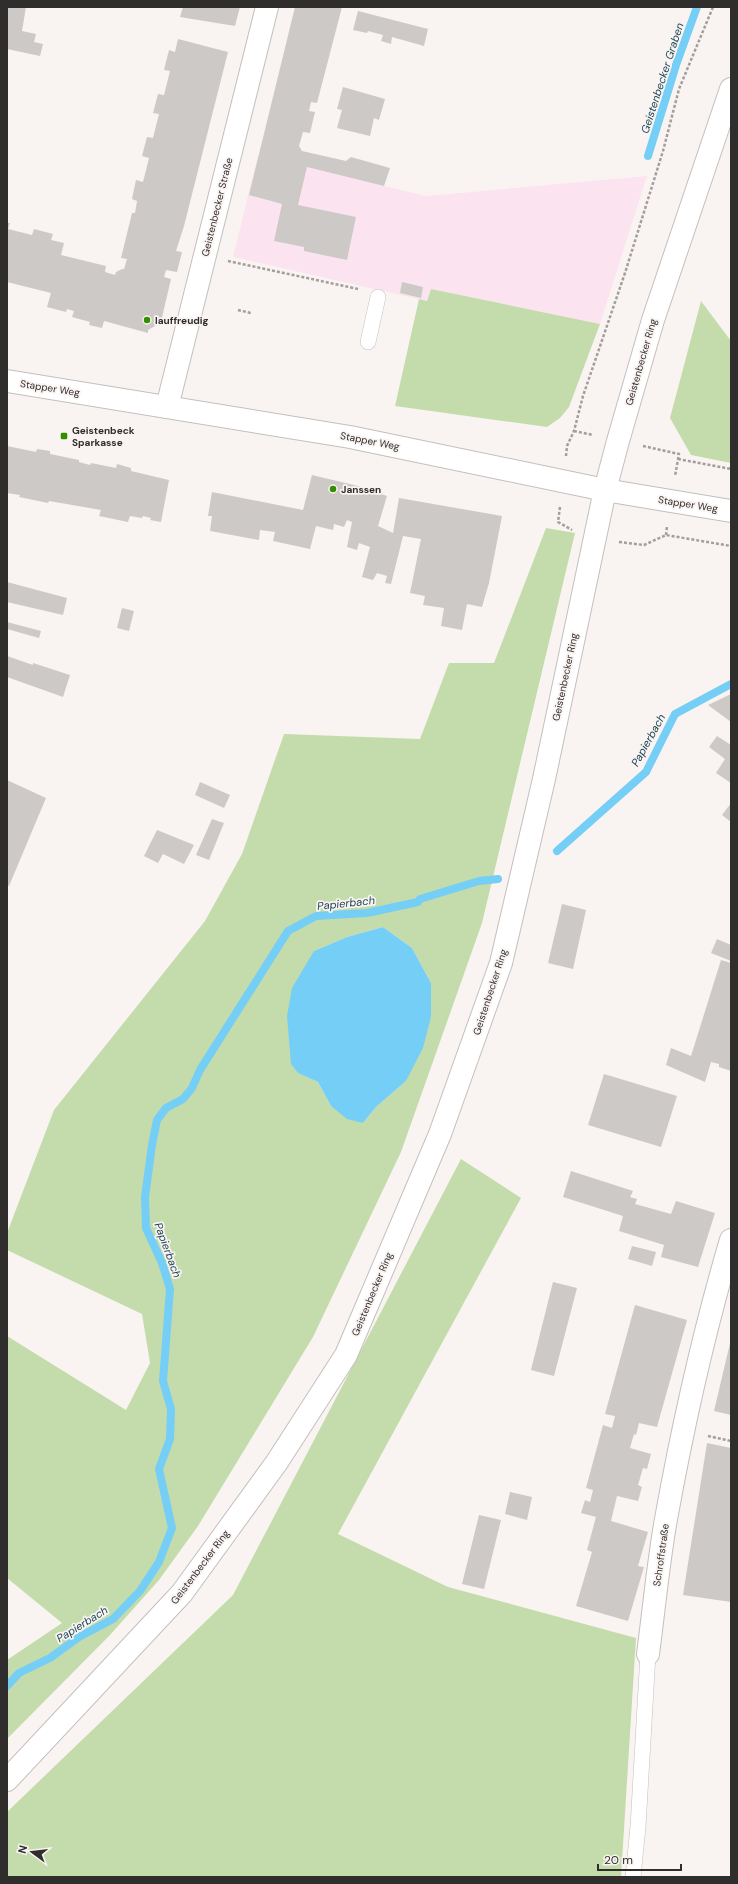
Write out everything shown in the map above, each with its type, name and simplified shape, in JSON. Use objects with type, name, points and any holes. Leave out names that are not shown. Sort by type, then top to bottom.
[{"type":"main road","name":"Geistenbecker Straße","points":[[167,407],[267,7]]},
{"type":"main road","name":"Geistenbecker Ring","points":[[7,1780],[182,1593],[277,1462],[346,1355],[440,1134],[501,963],[544,779],[605,490],[653,320],[731,89]]},
{"type":"main road","name":"Stapper Weg","points":[[7,381],[350,437],[605,490],[731,511]]},
{"type":"main road","name":"Schroffstraße","points":[[648,1654],[666,1521],[683,1431],[714,1296],[731,1240]]},
{"type":"lane","points":[[368,342],[378,297]]},
{"type":"lane","name":"Schroffstraße","points":[[633,1877],[638,1827],[648,1654]]},
{"type":"path","points":[[567,446],[574,431],[583,396],[626,273],[663,151],[679,89],[712,7]]},
{"type":"path","points":[[205,256],[363,291]]},
{"type":"path","points":[[238,310],[251,313]]},
{"type":"path","points":[[678,459],[731,469]]},
{"type":"path","points":[[666,535],[731,546]]},
{"type":"shaded area","points":[[258,155],[426,196],[647,176],[600,324],[431,289],[427,301],[233,257]]},
{"type":"green space","points":[[431,289],[600,324],[569,407],[560,418],[547,427],[395,406],[419,299],[427,301]]},
{"type":"green space","points":[[701,301],[731,341],[731,463],[691,455],[670,418]]},
{"type":"green space","points":[[546,528],[575,533],[482,923],[401,1152],[313,1337],[198,1526],[159,1580],[110,1635],[7,1739],[7,1660],[62,1623],[7,1578],[7,1336],[126,1410],[150,1363],[142,1314],[7,1250],[7,1233],[54,1110],[205,921],[242,854],[284,734],[420,739],[449,663],[494,663]],"holes":[[[383,927],[412,948],[431,983],[431,1017],[406,1081],[376,1107],[363,1123],[331,1106],[318,1082],[299,1073],[314,951],[347,937]]]},
{"type":"green space","points":[[461,1159],[521,1198],[338,1534],[448,1587],[636,1638],[621,1877],[7,1877],[7,1812],[233,1595]]},
{"type":"water","points":[[383,927],[412,948],[431,983],[431,1017],[423,1048],[406,1081],[376,1107],[363,1123],[347,1119],[331,1106],[318,1082],[298,1073],[291,1064],[287,1016],[292,988],[314,951],[347,937]]},
{"type":"building","points":[[7,7],[26,7],[22,31],[36,34],[34,42],[43,44],[40,56],[7,49]]},
{"type":"building","points":[[183,7],[240,7],[235,26],[180,17]]},
{"type":"building","points":[[295,7],[342,7],[317,103],[311,102],[309,111],[315,112],[310,133],[303,132],[299,146],[302,151],[346,161],[351,157],[390,168],[384,186],[307,167],[298,205],[356,217],[347,260],[304,251],[304,247],[274,241],[282,204],[249,195]]},
{"type":"building","points":[[358,11],[428,29],[424,46],[392,37],[391,44],[381,41],[383,35],[368,31],[367,33],[353,30]]},
{"type":"building","points":[[178,39],[228,52],[184,226],[176,251],[182,252],[177,272],[166,270],[164,277],[171,279],[160,326],[157,325],[148,330],[148,333],[104,321],[102,328],[89,325],[90,322],[72,317],[74,311],[67,309],[66,312],[47,307],[51,293],[7,282],[7,223],[10,223],[8,229],[32,235],[34,229],[53,234],[51,240],[64,243],[61,255],[106,266],[105,272],[115,275],[116,272],[124,269],[127,259],[121,258],[132,213],[135,213],[137,201],[132,199],[136,180],[143,182],[149,158],[142,156],[147,137],[153,138],[159,114],[153,113],[158,94],[164,95],[170,71],[164,70],[169,50],[175,52]]},
{"type":"building","points":[[343,87],[385,99],[379,120],[374,118],[370,136],[337,128],[342,110],[337,109]]},
{"type":"building","points":[[402,282],[423,287],[421,298],[400,293]]},
{"type":"building","points":[[7,446],[36,452],[37,449],[50,451],[50,454],[79,460],[79,462],[90,465],[91,463],[116,468],[117,464],[131,468],[131,471],[169,480],[161,522],[150,520],[151,518],[143,516],[142,518],[130,516],[128,522],[99,516],[101,510],[49,501],[48,503],[7,493]]},
{"type":"building","points":[[312,475],[358,486],[387,496],[378,526],[393,533],[399,498],[502,516],[489,583],[482,607],[467,604],[462,630],[441,626],[444,608],[423,605],[425,596],[410,593],[421,539],[403,536],[391,584],[385,583],[387,576],[377,573],[373,580],[362,577],[370,547],[359,543],[357,550],[347,547],[352,522],[347,520],[344,527],[334,524],[333,530],[316,526],[310,549],[273,541],[275,532],[260,530],[259,540],[210,531],[212,516],[208,516],[212,492],[303,510]]},
{"type":"building","points":[[7,582],[67,598],[63,615],[7,602]]},
{"type":"building","points":[[122,608],[134,611],[129,631],[117,628]]},
{"type":"building","points":[[7,622],[41,631],[39,638],[7,629]]},
{"type":"building","points":[[7,656],[70,675],[63,697],[7,677]]},
{"type":"building","points":[[731,694],[731,722],[708,705]]},
{"type":"building","points":[[717,736],[731,745],[731,783],[716,773],[725,759],[709,747]]},
{"type":"building","points":[[7,780],[46,798],[9,886],[7,885]]},
{"type":"building","points":[[200,782],[230,795],[224,808],[195,795]]},
{"type":"building","points":[[731,803],[731,822],[722,815]]},
{"type":"building","points":[[212,819],[224,823],[209,860],[196,855]]},
{"type":"building","points":[[157,830],[194,845],[184,864],[163,854],[158,863],[144,856]]},
{"type":"building","points":[[562,904],[586,910],[573,969],[548,963]]},
{"type":"building","points":[[717,939],[731,945],[731,961],[711,953]]},
{"type":"building","points":[[721,960],[731,963],[731,1071],[719,1067],[719,1064],[711,1062],[705,1082],[666,1065],[671,1048],[691,1056]]},
{"type":"building","points":[[604,1074],[677,1096],[661,1147],[588,1125]]},
{"type":"building","points":[[571,1171],[633,1191],[630,1197],[637,1199],[635,1204],[671,1214],[676,1201],[715,1213],[698,1267],[661,1257],[664,1245],[619,1231],[623,1216],[563,1197]]},
{"type":"building","points":[[632,1246],[656,1252],[652,1266],[628,1259]]},
{"type":"building","points":[[553,1282],[577,1288],[554,1376],[531,1370]]},
{"type":"building","points":[[635,1305],[687,1320],[657,1427],[639,1423],[636,1435],[634,1434],[630,1448],[651,1454],[647,1469],[643,1468],[638,1485],[642,1487],[638,1501],[617,1496],[611,1521],[648,1532],[638,1566],[644,1567],[628,1621],[576,1606],[592,1552],[587,1550],[596,1517],[581,1513],[585,1500],[590,1502],[593,1490],[586,1488],[603,1425],[612,1428],[615,1416],[605,1414]]},
{"type":"building","points":[[731,1339],[731,1415],[714,1411]]},
{"type":"building","points":[[707,1443],[731,1448],[731,1602],[683,1595]]},
{"type":"building","points":[[510,1492],[532,1497],[527,1520],[505,1514]]},
{"type":"building","points":[[479,1515],[501,1520],[484,1589],[462,1584]]},
{"type":"waterway","name":"Geistenbecker Graben","points":[[648,156],[676,65],[697,7]]},
{"type":"waterway","name":"Papierbach","points":[[557,851],[646,772],[675,714],[731,684]]},
{"type":"waterway","name":"Papierbach","points":[[7,1686],[19,1673],[50,1658],[79,1637],[113,1619],[140,1591],[159,1562],[172,1528],[159,1469],[170,1439],[171,1409],[163,1381],[170,1289],[162,1263],[146,1228],[145,1197],[157,1120],[166,1108],[183,1099],[192,1088],[200,1070],[288,931],[316,916],[367,913],[418,902],[420,899],[479,881],[498,879]]},
{"type":"place","name":"lauffreudig","points":[[147,320]]},
{"type":"place","name":"Geistenbeck Sparkasse","points":[[64,436]]},
{"type":"place","name":"Janssen","points":[[333,489]]}]
